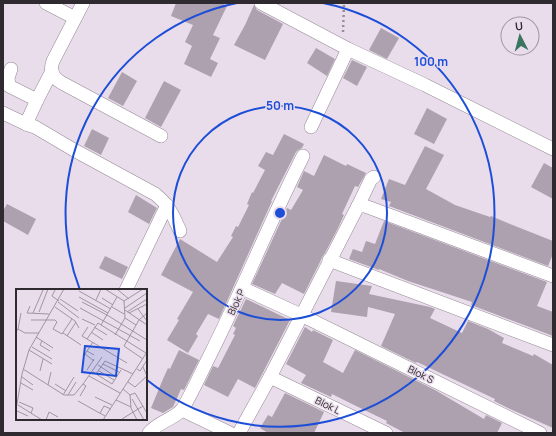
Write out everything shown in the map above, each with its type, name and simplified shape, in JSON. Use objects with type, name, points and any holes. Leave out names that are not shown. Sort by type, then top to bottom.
[{"type":"street","points":[[46,3],[75,18]]},
{"type":"street","points":[[83,3],[53,61],[51,66],[53,76],[58,81],[161,136]]},
{"type":"street","points":[[261,3],[345,47],[553,149]]},
{"type":"street","points":[[311,127],[345,47]]},
{"type":"street","points":[[11,69],[8,78],[9,86],[37,100]]},
{"type":"street","points":[[26,124],[52,71]]},
{"type":"street","points":[[3,113],[35,127],[155,194],[167,205],[180,231]]},
{"type":"street","name":"Blok P","points":[[182,410],[223,329],[270,224],[303,156]]},
{"type":"street","points":[[239,433],[270,377],[329,260],[374,177]]},
{"type":"street","points":[[126,289],[167,205]]},
{"type":"street","points":[[358,206],[366,206],[553,276]]},
{"type":"street","points":[[329,260],[553,345]]},
{"type":"street","name":"Blok S","points":[[242,288],[301,315],[540,433]]},
{"type":"street","name":"Blok L","points":[[270,377],[386,433]]},
{"type":"street","points":[[149,433],[158,425],[182,410],[230,433]]},
{"type":"path","points":[[344,3],[345,47]]},
{"type":"building","points":[[176,3],[221,3],[227,6],[213,35],[220,38],[210,59],[218,63],[211,77],[184,64],[192,46],[185,42],[193,25],[171,16]]},
{"type":"building","points":[[254,5],[257,10],[283,24],[265,60],[234,45]]},
{"type":"building","points":[[381,28],[399,38],[387,59],[369,50]]},
{"type":"building","points":[[316,48],[335,59],[327,76],[307,63]]},
{"type":"building","points":[[352,60],[367,67],[357,86],[343,78]]},
{"type":"building","points":[[122,72],[137,81],[123,106],[108,98]]},
{"type":"building","points":[[164,81],[181,90],[161,127],[145,118]]},
{"type":"building","points":[[427,108],[447,119],[434,144],[414,134]]},
{"type":"building","points":[[92,129],[109,138],[101,155],[84,146]]},
{"type":"building","points":[[284,134],[304,144],[302,148],[296,152],[271,201],[219,319],[208,314],[196,334],[198,336],[188,353],[167,340],[179,320],[177,319],[193,292],[161,275],[180,239],[217,262],[233,237],[231,236],[236,226],[238,227],[249,205],[247,204],[252,192],[253,193],[265,170],[258,166],[266,152],[273,155]]},
{"type":"building","points":[[425,146],[444,155],[426,189],[455,205],[490,217],[491,216],[553,241],[553,254],[548,266],[389,206],[391,202],[381,199],[389,179],[405,185]]},
{"type":"building","points":[[324,155],[346,166],[347,164],[366,173],[358,187],[355,186],[342,214],[344,215],[337,230],[304,294],[282,283],[275,294],[252,284],[287,208],[291,210],[303,190],[297,187],[304,171],[314,176]]},
{"type":"building","points":[[544,163],[553,168],[553,199],[531,187]]},
{"type":"building","points":[[136,195],[157,208],[149,224],[128,212]]},
{"type":"building","points":[[7,204],[36,219],[28,235],[3,221],[3,211]]},
{"type":"building","points":[[384,221],[547,282],[537,306],[553,312],[553,336],[471,305],[472,302],[408,281],[349,259],[353,249],[362,252],[366,241],[375,244]]},
{"type":"building","points":[[105,256],[128,267],[122,279],[99,268]]},
{"type":"building","points":[[336,281],[372,286],[369,294],[435,309],[430,318],[462,333],[468,321],[488,329],[504,338],[502,343],[533,356],[534,354],[553,365],[553,428],[510,409],[494,401],[495,399],[381,346],[395,314],[368,307],[367,317],[331,312]]},
{"type":"building","points":[[246,299],[290,320],[255,388],[238,379],[228,397],[204,385],[213,366],[218,368],[235,335],[233,334],[236,328],[233,326]]},
{"type":"building","points":[[305,327],[312,332],[313,330],[333,340],[323,362],[343,373],[355,350],[435,390],[484,419],[486,415],[502,423],[497,433],[405,433],[386,423],[387,421],[332,394],[331,397],[301,383],[306,375],[286,364]]},
{"type":"building","points":[[179,350],[199,360],[184,390],[181,389],[173,407],[163,413],[151,408],[168,368],[170,369]]},
{"type":"building","points":[[285,393],[324,412],[314,433],[268,433],[260,428],[268,415],[272,417]]}]
